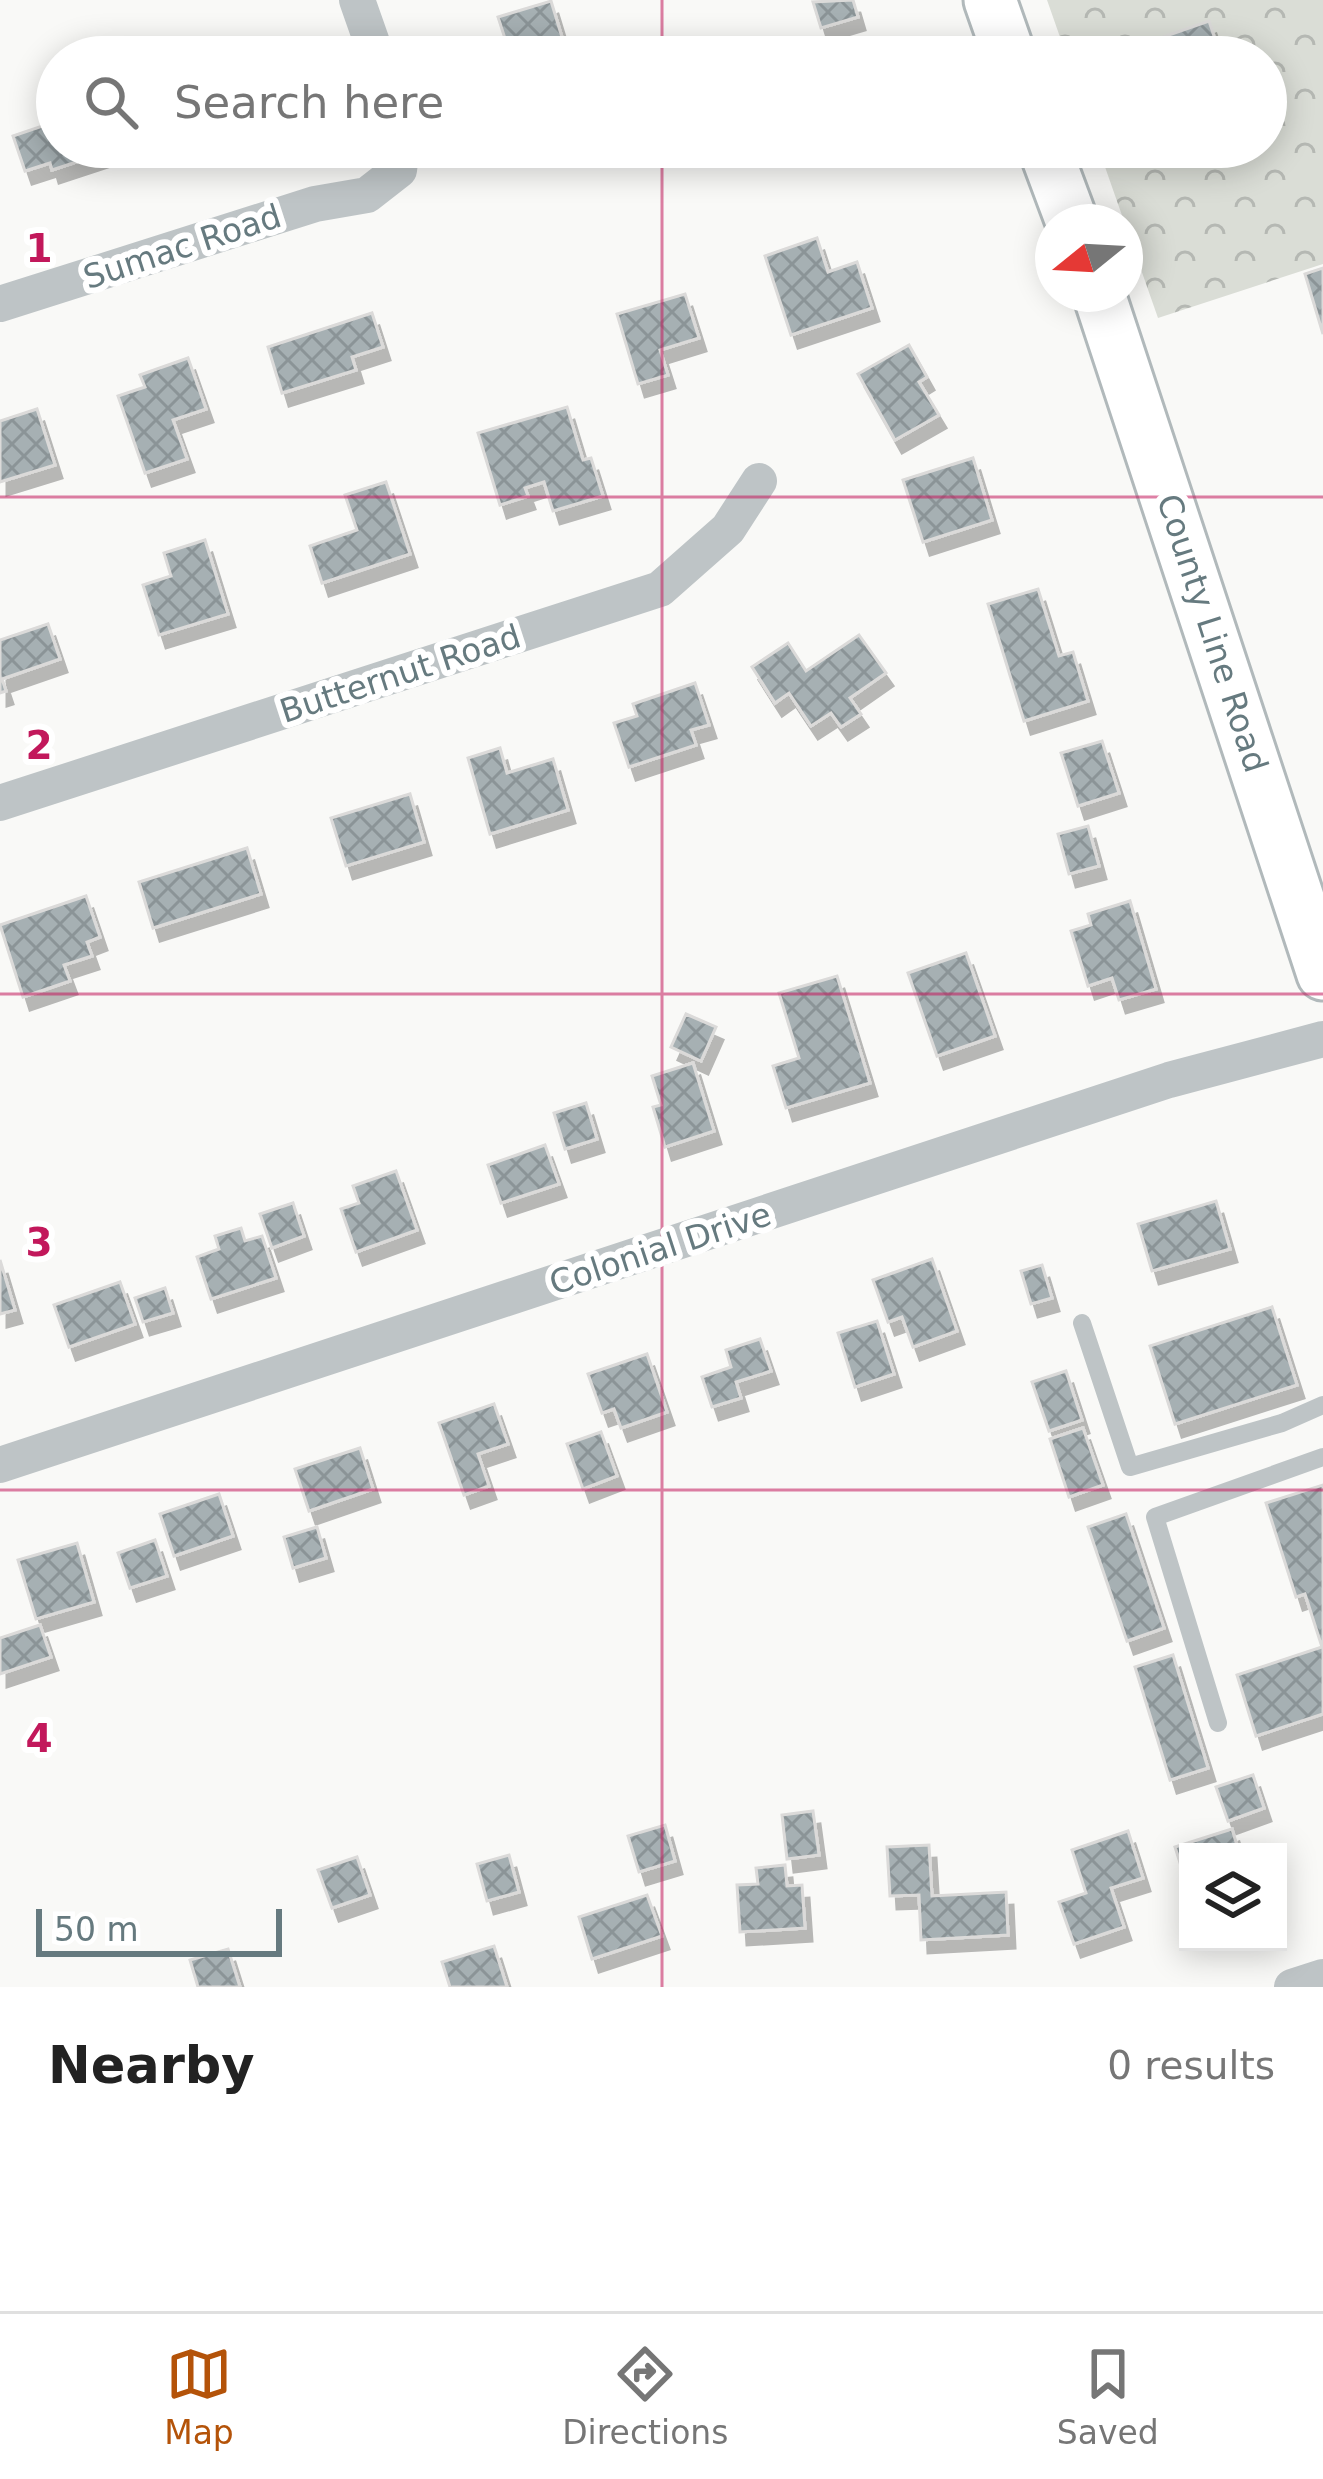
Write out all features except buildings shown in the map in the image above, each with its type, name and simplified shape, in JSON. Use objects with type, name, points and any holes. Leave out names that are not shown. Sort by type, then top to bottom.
[{"type":"main road","points":[[990,0],[1003,36]]},
{"type":"main road","points":[[1052,168],[1065,204]]},
{"type":"main road","name":"County Line Road","points":[[1105,312],[1323,974]]},
{"type":"street","points":[[357,0],[370,36]]},
{"type":"street","name":"Sumac Road","points":[[0,304],[315,204],[367,195],[399,168]]},
{"type":"street","name":"Butternut Road","points":[[0,803],[660,589],[728,529],[759,481]]},
{"type":"street","name":"Colonial Drive","points":[[0,1465],[1169,1080],[1323,1039]]},
{"type":"street","points":[[1292,1987],[1323,1977]]},
{"type":"lane","points":[[1082,1322],[1130,1467],[1282,1423],[1323,1405]]},
{"type":"lane","points":[[1218,1723],[1154,1517],[1323,1457]]},
{"type":"green space","points":[[1047,0],[1323,0],[1323,264],[1158,318],[1143,275],[1143,204],[1118,204],[1105,168],[1287,168],[1287,36],[1060,36]]}]
